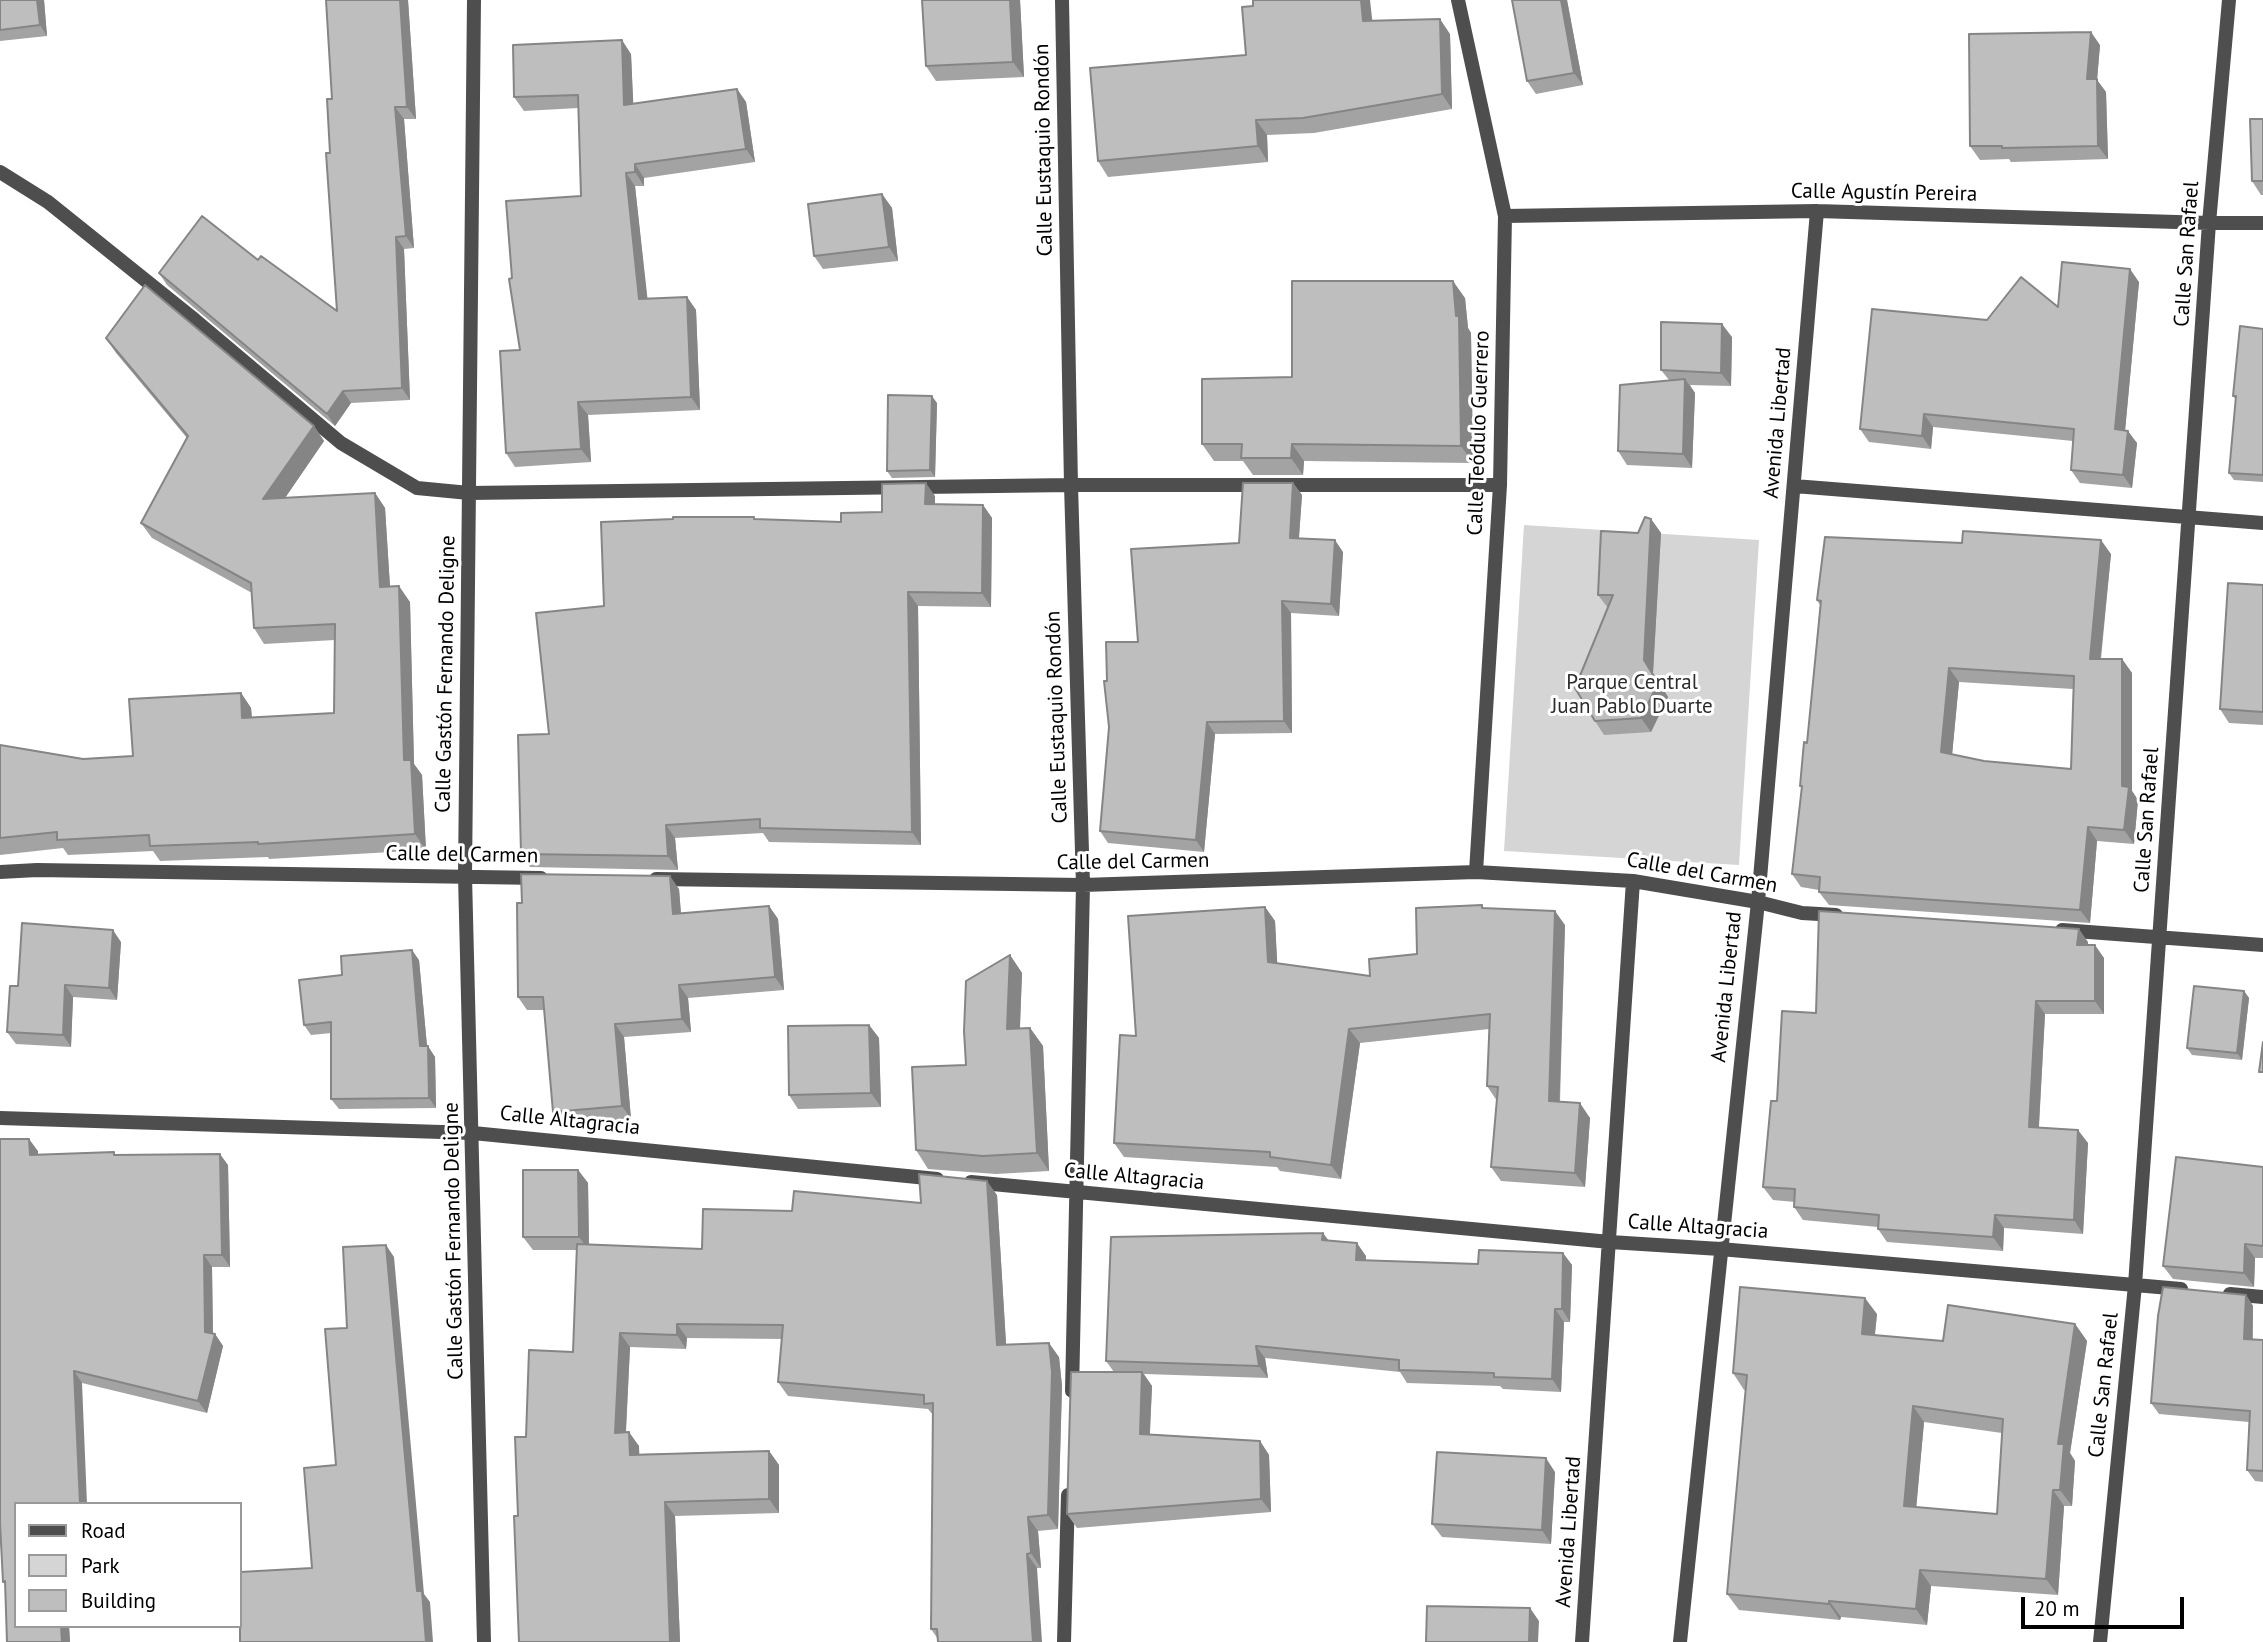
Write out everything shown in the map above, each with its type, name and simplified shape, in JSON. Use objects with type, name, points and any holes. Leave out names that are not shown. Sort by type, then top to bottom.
[{"type":"street","name":"Calle Gastón Fernando Deligne","points":[[474,0],[465,876],[484,1642]]},
{"type":"street","name":"Calle Eustaquio Rondón","points":[[1062,0],[1070,485],[1083,885],[1071,1411]]},
{"type":"street","name":"Calle Teódulo Guerrero","points":[[1458,0],[1504,216],[1500,485],[1476,872]]},
{"type":"street","name":"Calle San Rafael","points":[[2100,1642],[2135,1285],[2209,223],[2229,0]]},
{"type":"street","points":[[0,172],[48,202],[195,320],[341,443],[417,488],[468,493],[1070,485],[1500,485]]},
{"type":"street","name":"Calle Agustín Pereira","points":[[1504,216],[1817,211],[2263,223]]},
{"type":"street","name":"Avenida Libertad","points":[[1681,1642],[1758,902],[1817,211]]},
{"type":"street","points":[[1794,485],[2263,523]]},
{"type":"street","name":"Calle del Carmen","points":[[0,873],[37,870],[561,878]]},
{"type":"street","name":"Calle del Carmen","points":[[643,879],[1083,885],[1476,872],[1633,881],[1758,902],[1802,913],[1856,916]]},
{"type":"street","name":"Avenida Libertad","points":[[1583,1642],[1633,881]]},
{"type":"street","points":[[2044,929],[2263,944]]},
{"type":"street","name":"Calle Altagracia","points":[[0,1118],[473,1133],[1610,1242],[1720,1249],[2263,1297]]},
{"type":"street","points":[[1064,1642],[1069,1479]]},
{"type":"green space","name":"Parque Central Juan Pablo Duarte","points":[[1524,525],[1759,540],[1739,865],[1504,851]]},
{"type":"building","points":[[0,0],[37,0],[40,25],[0,30]]},
{"type":"building","points":[[326,0],[400,0],[407,107],[395,107],[406,236],[396,237],[402,388],[343,391],[327,414],[159,273],[202,216],[258,260],[261,256],[337,311],[326,153],[330,153],[327,99],[332,99]]},
{"type":"building","points":[[922,0],[1010,0],[1013,62],[926,66]]},
{"type":"building","points":[[1253,0],[1361,0],[1363,21],[1440,19],[1442,94],[1303,118],[1256,120],[1258,146],[1098,161],[1090,68],[1246,55],[1242,7],[1253,6]]},
{"type":"building","points":[[1512,0],[1561,0],[1574,73],[1527,81]]},
{"type":"building","points":[[2091,32],[2087,79],[2097,79],[2098,146],[1970,146],[1969,34]]},
{"type":"building","points":[[622,40],[624,105],[737,89],[746,149],[635,164],[635,172],[626,173],[639,299],[687,297],[691,397],[578,402],[581,449],[506,453],[500,351],[520,350],[509,279],[512,278],[506,201],[581,196],[578,95],[514,97],[513,45]]},
{"type":"building","points":[[2250,119],[2263,119],[2263,181],[2252,181]]},
{"type":"building","points":[[882,194],[889,247],[814,256],[808,204]]},
{"type":"building","points":[[2062,262],[2130,269],[2115,429],[2128,431],[2123,475],[2071,470],[2074,429],[1924,414],[1922,436],[1860,429],[1872,309],[1987,320],[2021,277],[2058,307]]},
{"type":"building","points":[[1292,281],[1453,281],[1456,316],[1459,316],[1461,446],[1292,444],[1291,458],[1241,458],[1242,444],[1202,444],[1202,379],[1292,377]]},
{"type":"building","points":[[145,285],[314,426],[263,499],[375,493],[380,587],[399,586],[404,760],[411,760],[415,834],[258,844],[150,846],[149,835],[57,840],[57,832],[0,838],[0,745],[83,759],[133,756],[129,699],[241,693],[242,718],[334,713],[335,624],[254,628],[251,583],[141,523],[188,436],[106,338]]},
{"type":"building","points":[[1661,322],[1722,324],[1721,373],[1661,370]]},
{"type":"building","points":[[2240,326],[2263,329],[2263,475],[2229,473]]},
{"type":"building","points":[[1685,379],[1683,454],[1618,451],[1620,385]]},
{"type":"building","points":[[888,395],[932,396],[930,470],[887,471]]},
{"type":"building","points":[[926,483],[925,504],[983,505],[982,593],[908,592],[912,832],[760,828],[760,819],[666,825],[668,856],[521,854],[518,735],[549,734],[536,613],[604,606],[601,522],[673,517],[754,517],[841,522],[841,513],[882,512],[882,484]]},
{"type":"building","points":[[1243,483],[1293,483],[1290,538],[1335,540],[1331,604],[1282,601],[1284,721],[1207,722],[1196,840],[1100,831],[1109,727],[1104,681],[1107,681],[1106,642],[1138,642],[1131,549],[1239,543]]},
{"type":"building","points":[[1645,517],[1651,519],[1644,660],[1658,683],[1641,718],[1595,721],[1575,688],[1613,595],[1598,595],[1601,531],[1638,533]]},
{"type":"building","points":[[1963,531],[2101,540],[2090,659],[2122,659],[2122,786],[2129,787],[2124,830],[2088,827],[2080,910],[1819,892],[1820,877],[1792,874],[1821,601],[1817,600],[1825,537],[1962,543]],"holes":[[[1949,668],[2074,676],[2071,769],[1984,761],[1941,752]]]},
{"type":"building","points":[[2228,583],[2263,585],[2263,712],[2220,709]]},
{"type":"building","points":[[521,874],[670,876],[673,914],[769,906],[775,977],[679,985],[682,1019],[615,1024],[622,1106],[553,1112],[543,997],[518,997],[517,903],[522,903]]},
{"type":"building","points":[[1482,905],[1482,908],[1555,911],[1549,1101],[1580,1103],[1575,1173],[1491,1167],[1498,1087],[1487,1086],[1490,1014],[1349,1029],[1331,1165],[1270,1157],[1270,1152],[1114,1143],[1120,1035],[1136,1036],[1128,916],[1265,907],[1268,962],[1370,976],[1369,959],[1417,954],[1416,908]]},
{"type":"building","points":[[1819,911],[2079,929],[2077,945],[2095,945],[2095,1001],[2036,1001],[2029,1127],[2078,1130],[2074,1220],[1995,1215],[1993,1237],[1878,1229],[1879,1215],[1794,1207],[1795,1189],[1763,1187],[1771,1101],[1777,1101],[1782,1011],[1816,1013]]},
{"type":"building","points":[[22,923],[113,930],[109,988],[65,985],[63,1035],[7,1032],[10,986],[18,986]]},
{"type":"building","points":[[412,950],[420,1046],[428,1046],[429,1098],[331,1099],[331,1022],[304,1025],[299,980],[342,975],[341,956]]},
{"type":"building","points":[[1010,955],[1007,1029],[1030,1028],[1037,1153],[983,1156],[916,1150],[912,1067],[966,1065],[966,981]]},
{"type":"building","points":[[2194,986],[2244,991],[2237,1053],[2187,1048]]},
{"type":"building","points":[[869,1025],[871,1093],[789,1095],[788,1026]]},
{"type":"building","points":[[2263,1042],[2263,1072],[2259,1072]]},
{"type":"building","points":[[0,1139],[29,1139],[30,1155],[114,1152],[114,1155],[220,1154],[222,1255],[204,1255],[205,1332],[215,1334],[198,1401],[74,1371],[80,1502],[14,1502],[14,1628],[61,1628],[62,1642],[7,1642],[0,1523]]},
{"type":"building","points":[[2176,1157],[2263,1167],[2263,1246],[2245,1244],[2244,1273],[2163,1266]]},
{"type":"building","points":[[523,1170],[578,1170],[579,1237],[523,1237]]},
{"type":"building","points":[[919,1174],[987,1181],[997,1345],[1049,1343],[1052,1372],[1048,1515],[1028,1517],[1031,1553],[1027,1554],[1033,1642],[938,1642],[937,1629],[931,1629],[933,1403],[924,1404],[924,1395],[778,1382],[783,1325],[677,1324],[677,1335],[620,1333],[615,1433],[629,1432],[630,1455],[769,1451],[769,1499],[665,1502],[670,1642],[519,1642],[514,1516],[518,1516],[515,1437],[526,1437],[529,1350],[573,1352],[577,1244],[702,1249],[703,1209],[792,1211],[794,1191],[921,1203]]},
{"type":"building","points":[[1323,1233],[1322,1240],[1357,1243],[1356,1260],[1478,1264],[1479,1250],[1563,1253],[1562,1309],[1555,1309],[1552,1379],[1494,1377],[1494,1373],[1399,1370],[1399,1360],[1256,1346],[1259,1366],[1106,1361],[1111,1237]]},
{"type":"building","points":[[386,1245],[417,1591],[422,1591],[426,1642],[240,1642],[242,1572],[312,1568],[304,1468],[336,1465],[325,1329],[347,1328],[343,1247]]},
{"type":"building","points":[[1740,1287],[1865,1298],[1862,1334],[1943,1341],[1948,1305],[2075,1324],[2058,1444],[2064,1444],[2060,1490],[2053,1490],[2046,1579],[1920,1570],[1916,1609],[1727,1594],[1747,1375],[1733,1373]],"holes":[[[1913,1406],[2003,1419],[1997,1514],[1904,1506]]]},
{"type":"building","points":[[2163,1287],[2246,1295],[2244,1339],[2263,1340],[2263,1471],[2247,1470],[2250,1411],[2151,1403]]},
{"type":"building","points":[[1071,1372],[1142,1372],[1140,1434],[1260,1441],[1261,1499],[1067,1514]]},
{"type":"building","points":[[1437,1452],[1546,1458],[1542,1530],[1432,1524]]},
{"type":"building","points":[[1427,1606],[1530,1608],[1529,1642],[1426,1642]]}]
